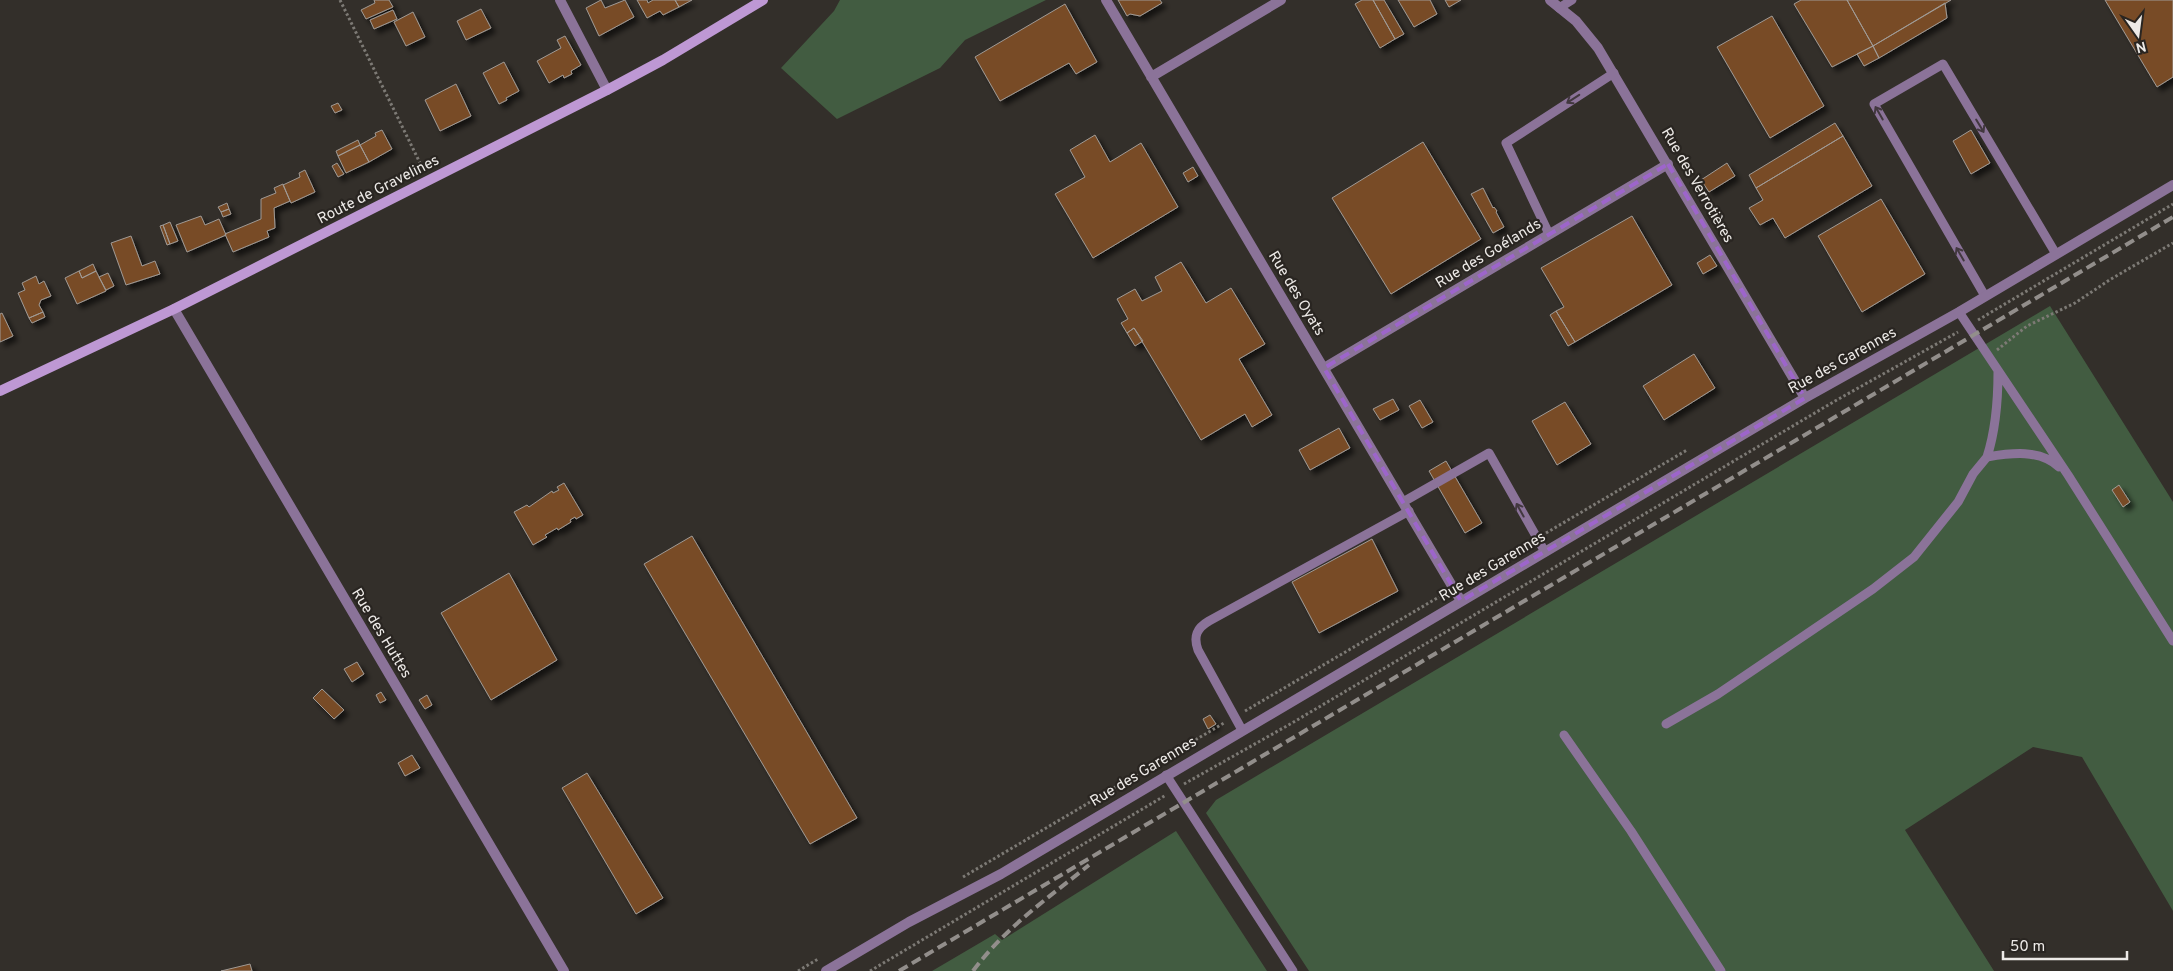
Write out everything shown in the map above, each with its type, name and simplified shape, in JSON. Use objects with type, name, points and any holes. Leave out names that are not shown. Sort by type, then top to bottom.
[{"type":"main road","name":"Route de Gravelines","points":[[0,391],[174,309],[429,181],[672,55],[763,0]]},
{"type":"street","points":[[560,0],[606,90]]},
{"type":"street","name":"Rue des Oyats","points":[[1106,0],[1462,601]]},
{"type":"street","points":[[1151,77],[1281,0]]},
{"type":"street","name":"Rue des Verrotières","points":[[1550,0],[1590,37],[1614,73],[1805,398]]},
{"type":"street","name":"Rue des Goélands","points":[[1324,368],[1668,164]]},
{"type":"street","name":"Rue des Garennes","points":[[826,971],[909,922],[1001,874],[1805,398],[1959,312],[2173,185]]},
{"type":"street","name":"Rue des Huttes","points":[[174,309],[564,971]]},
{"type":"lane","points":[[1559,8],[1572,0]]},
{"type":"lane","points":[[1984,296],[1874,104],[1943,64],[2056,254]]},
{"type":"lane","points":[[1549,234],[1506,143],[1614,73]]},
{"type":"lane","points":[[1959,312],[2068,475],[2173,641]]},
{"type":"lane","points":[[1666,724],[1718,694],[1873,589],[1914,557],[1953,509],[1973,474],[1987,457],[1994,434],[1998,372]]},
{"type":"lane","points":[[1242,730],[1198,650],[1195,638],[1198,629],[1406,507],[1488,454],[1545,552]]},
{"type":"lane","points":[[1987,457],[2009,454],[2038,455],[2052,460],[2068,475]]},
{"type":"lane","points":[[1564,735],[1631,831],[1720,971]]},
{"type":"lane","points":[[1166,775],[1293,971]]},
{"type":"path","points":[[340,0],[429,181]]},
{"type":"path","points":[[870,971],[2173,204]]},
{"type":"path","points":[[1989,358],[2027,326],[2075,303],[2111,279],[2173,243]]},
{"type":"path","points":[[1479,574],[1690,449]]},
{"type":"path","points":[[955,882],[1454,588]]},
{"type":"path","points":[[798,971],[821,958]]},
{"type":"highlighted area","points":[[1668,164],[1805,398],[1461,601],[1324,368]]},
{"type":"green space","points":[[840,0],[1046,0],[965,40],[940,68],[837,119],[781,68],[834,11]]},
{"type":"green space","points":[[2050,306],[2173,502],[2173,911],[2082,757],[2033,747],[1905,830],[1994,971],[1309,971],[1206,813],[1216,800]]},
{"type":"green space","points":[[1176,831],[1267,971],[932,971],[995,934],[1002,940]]},
{"type":"building","points":[[374,0],[389,0],[393,7],[366,19],[361,10],[375,3]]},
{"type":"building","points":[[601,0],[605,8],[625,0],[634,17],[599,36],[586,8]]},
{"type":"building","points":[[637,0],[647,0],[648,3],[653,0],[675,0],[679,7],[663,15],[660,11],[647,18]]},
{"type":"building","points":[[675,0],[692,0],[679,7]]},
{"type":"building","points":[[1118,0],[1160,0],[1162,3],[1140,16],[1130,14],[1127,16]]},
{"type":"building","points":[[1362,0],[1373,0],[1395,39],[1380,48],[1355,4]]},
{"type":"building","points":[[1373,0],[1384,0],[1404,34],[1395,39]]},
{"type":"building","points":[[1398,0],[1430,0],[1437,14],[1414,27]]},
{"type":"building","points":[[1445,0],[1461,0],[1449,7]]},
{"type":"building","points":[[1801,0],[1847,0],[1873,46],[1832,67],[1794,4]]},
{"type":"building","points":[[1847,0],[1951,0],[1873,46]]},
{"type":"building","points":[[2105,0],[2173,0],[2173,77],[2157,87]]},
{"type":"building","points":[[1945,3],[1947,18],[1879,58],[1873,46]]},
{"type":"building","points":[[1065,4],[1097,62],[1076,74],[1069,63],[1000,101],[975,57]]},
{"type":"building","points":[[481,9],[491,28],[466,40],[457,21]]},
{"type":"building","points":[[393,10],[397,19],[374,29],[370,20]]},
{"type":"building","points":[[413,12],[425,37],[406,46],[394,22]]},
{"type":"building","points":[[1772,16],[1824,106],[1770,138],[1717,47]]},
{"type":"building","points":[[565,36],[581,65],[571,71],[572,74],[564,78],[563,75],[549,83],[537,61],[561,48],[557,40]]},
{"type":"building","points":[[1873,46],[1879,58],[1864,66],[1857,54]]},
{"type":"building","points":[[504,62],[519,91],[499,104],[483,73]]},
{"type":"building","points":[[456,84],[471,116],[440,131],[425,100]]},
{"type":"building","points":[[338,103],[342,110],[335,113],[331,106]]},
{"type":"building","points":[[1835,123],[1843,136],[1756,188],[1749,175]]},
{"type":"building","points":[[382,130],[392,149],[369,162],[360,145],[376,136],[375,133]]},
{"type":"building","points":[[1971,130],[1990,163],[1971,174],[1953,141]]},
{"type":"building","points":[[1095,135],[1110,162],[1141,143],[1178,207],[1093,258],[1055,194],[1085,177],[1070,150]]},
{"type":"building","points":[[1843,136],[1872,186],[1785,238],[1773,218],[1760,225],[1749,208],[1763,200],[1756,188]]},
{"type":"building","points":[[358,140],[360,145],[338,156],[336,151]]},
{"type":"building","points":[[1423,142],[1481,239],[1391,294],[1332,198]]},
{"type":"building","points":[[360,145],[369,162],[346,173],[338,156]]},
{"type":"building","points":[[337,163],[344,174],[338,177],[332,166]]},
{"type":"building","points":[[1727,163],[1735,176],[1709,192],[1701,180]]},
{"type":"building","points":[[1193,167],[1198,176],[1188,182],[1183,173]]},
{"type":"building","points":[[305,170],[315,192],[291,203],[283,185],[300,177],[299,173]]},
{"type":"building","points":[[283,184],[290,201],[274,208],[275,228],[267,231],[269,237],[233,252],[225,234],[261,219],[261,199],[276,193],[274,188]]},
{"type":"building","points":[[1483,188],[1504,227],[1493,233],[1471,194]]},
{"type":"building","points":[[1881,199],[1925,274],[1862,312],[1818,236]]},
{"type":"building","points":[[227,203],[229,209],[221,212],[218,207]]},
{"type":"building","points":[[229,209],[231,214],[223,217],[221,212]]},
{"type":"building","points":[[201,216],[205,225],[219,219],[226,235],[187,252],[176,225]]},
{"type":"building","points":[[1632,216],[1672,285],[1575,342],[1556,311],[1564,307],[1541,268]]},
{"type":"building","points":[[170,222],[178,241],[170,244],[163,225]]},
{"type":"building","points":[[163,225],[170,244],[167,245],[160,226]]},
{"type":"building","points":[[131,236],[142,266],[155,261],[160,274],[126,285],[111,243]]},
{"type":"building","points":[[1710,255],[1717,266],[1703,274],[1697,263]]},
{"type":"building","points":[[1181,262],[1206,303],[1231,288],[1265,344],[1239,359],[1272,415],[1252,427],[1245,414],[1201,440],[1134,328],[1127,333],[1121,323],[1128,319],[1117,299],[1135,289],[1142,301],[1162,291],[1155,277]]},
{"type":"building","points":[[93,264],[96,271],[82,278],[79,271]]},
{"type":"building","points":[[79,271],[82,278],[96,271],[106,291],[77,304],[65,278]]},
{"type":"building","points":[[108,273],[114,286],[106,290],[99,277]]},
{"type":"building","points":[[36,276],[39,284],[44,281],[51,296],[41,300],[39,305],[43,312],[29,318],[18,293],[25,290],[22,283]]},
{"type":"building","points":[[1556,311],[1575,342],[1568,346],[1550,315]]},
{"type":"building","points":[[43,312],[45,317],[32,323],[29,318]]},
{"type":"building","points":[[2,313],[13,336],[0,342],[0,314]]},
{"type":"building","points":[[1134,328],[1143,341],[1135,346],[1127,333]]},
{"type":"building","points":[[1694,354],[1715,388],[1664,420],[1643,386]]},
{"type":"building","points":[[1393,399],[1399,410],[1380,420],[1373,409]]},
{"type":"building","points":[[1420,400],[1433,422],[1422,428],[1409,406]]},
{"type":"building","points":[[1565,402],[1591,444],[1557,465],[1532,421]]},
{"type":"building","points":[[1339,428],[1350,448],[1310,470],[1299,450]]},
{"type":"building","points":[[1446,461],[1482,523],[1465,533],[1429,471]]},
{"type":"building","points":[[564,483],[583,515],[576,519],[575,517],[570,520],[571,522],[558,530],[557,528],[545,535],[547,537],[533,545],[514,512],[527,505],[529,507],[552,491],[553,493],[559,490],[557,487]]},
{"type":"building","points":[[2119,485],[2130,502],[2123,507],[2112,490]]},
{"type":"building","points":[[692,536],[857,818],[810,844],[644,564]]},
{"type":"building","points":[[1372,539],[1398,591],[1319,633],[1292,582]]},
{"type":"building","points":[[509,573],[557,660],[491,700],[441,613]]},
{"type":"building","points":[[357,662],[364,674],[352,682],[344,669]]},
{"type":"building","points":[[322,689],[344,710],[334,719],[313,698]]},
{"type":"building","points":[[381,692],[386,700],[380,703],[376,695]]},
{"type":"building","points":[[427,695],[432,705],[425,709],[419,700]]},
{"type":"building","points":[[1210,715],[1216,724],[1208,729],[1203,719]]},
{"type":"building","points":[[412,755],[420,768],[405,776],[398,763]]},
{"type":"building","points":[[587,773],[663,898],[636,914],[562,788]]},
{"type":"building","points":[[250,964],[252,971],[221,971]]},
{"type":"railway","points":[[899,971],[2173,217]]},
{"type":"railway","points":[[973,971],[985,955],[1013,927],[1089,865]]}]
